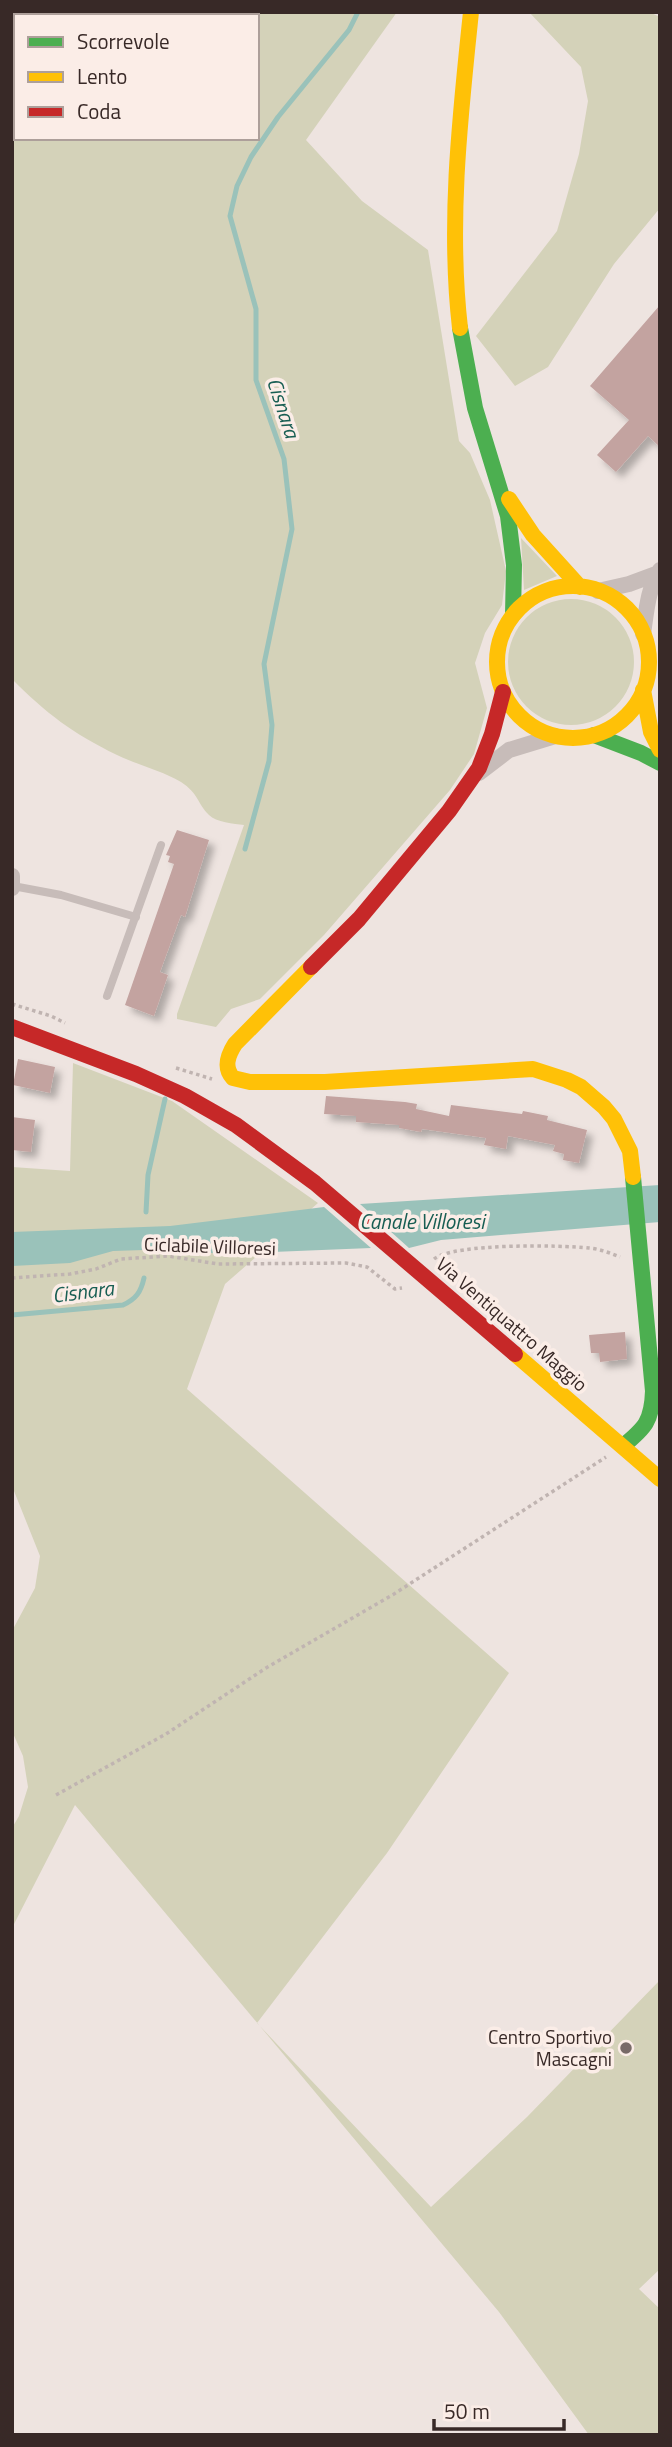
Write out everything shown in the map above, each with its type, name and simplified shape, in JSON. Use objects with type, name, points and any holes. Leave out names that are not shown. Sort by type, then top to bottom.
[{"type":"street","points":[[471,12],[453,216],[459,311],[475,410],[501,488],[516,566],[513,615]]},
{"type":"street","points":[[501,488],[533,534],[580,587]]},
{"type":"street","points":[[598,591],[629,584],[658,572]]},
{"type":"street","points":[[643,634],[658,572]]},
{"type":"street","points":[[565,587],[598,591],[629,612],[643,634],[648,662],[643,690],[629,714],[607,730],[594,735],[568,738],[555,736],[529,725],[514,710],[503,692],[497,665],[498,652],[506,626],[524,604],[543,593],[565,587]]},
{"type":"street","points":[[643,690],[651,732],[660,750]]},
{"type":"street","points":[[470,782],[485,753],[503,692]]},
{"type":"street","points":[[594,735],[641,752],[660,763]]},
{"type":"street","points":[[555,736],[509,750],[470,782],[359,919],[235,1044],[227,1058],[227,1067],[233,1077],[241,1082],[290,1084],[533,1069],[551,1073],[584,1088],[611,1114],[630,1151],[634,1172],[639,1255],[654,1351],[653,1391],[656,1418],[623,1447]]},
{"type":"street","points":[[12,876],[12,887]]},
{"type":"street","name":"Via Ventiquattro Maggio","points":[[12,1027],[143,1076],[210,1109],[273,1151],[343,1205],[660,1479]]},
{"type":"lane","points":[[107,996],[161,845]]},
{"type":"lane","points":[[12,887],[61,895],[136,917]]},
{"type":"path","points":[[434,1259],[452,1251],[555,1247],[600,1250],[624,1259],[639,1255]]},
{"type":"path","name":"Ciclabile Villoresi","points":[[12,1278],[70,1274],[96,1269],[121,1259],[169,1256],[218,1264],[346,1263],[368,1267],[395,1289],[402,1289]]},
{"type":"path","points":[[55,1795],[166,1734],[267,1668],[394,1594],[623,1447]]},
{"type":"shaded area","points":[[12,12],[397,12],[306,140],[362,201],[428,250],[459,441],[470,453],[490,500],[506,571],[502,605],[485,633],[475,663],[487,708],[474,754],[450,790],[324,935],[260,999],[231,1009],[216,1027],[177,1019],[177,1014],[244,825],[212,817],[181,782],[87,739],[37,703],[12,679]]},
{"type":"shaded area","points":[[529,12],[649,12],[660,17],[660,208],[614,264],[548,367],[515,386],[476,336],[557,231],[579,154],[588,101],[581,67]]},
{"type":"shaded area","points":[[521,538],[557,576],[524,590]]},
{"type":"shaded area","points":[[571,599],[595,604],[615,618],[629,638],[634,662],[629,686],[615,706],[595,720],[571,725],[547,720],[527,706],[513,686],[508,662],[513,638],[527,618],[547,604]]},
{"type":"shaded area","points":[[73,1063],[172,1101],[318,1203],[225,1284],[187,1389],[509,1673],[387,1853],[257,2023],[75,1805],[12,1928],[12,1828],[19,1816],[28,1787],[23,1756],[12,1731],[12,1631],[35,1588],[40,1556],[12,1486],[12,1167],[70,1171]]},
{"type":"shaded area","points":[[660,1980],[660,2269],[639,2289],[660,2309],[660,2435],[589,2435],[499,2312],[260,2026],[431,2207],[527,2117]]},
{"type":"water","name":"Canale Villoresi","points":[[660,1185],[660,1222],[441,1240],[409,1248],[360,1204]]},
{"type":"water","name":"Canale Villoresi","points":[[324,1207],[371,1248],[221,1254],[174,1249],[113,1251],[70,1263],[12,1266],[12,1232],[170,1226]]},
{"type":"building","points":[[660,305],[660,447],[648,436],[616,472],[597,455],[629,420],[590,386]]},
{"type":"building","points":[[177,830],[209,840],[185,917],[181,915],[160,972],[168,975],[154,1016],[125,1005],[174,864],[168,862],[170,856],[166,855]]},
{"type":"building","points":[[18,1059],[55,1067],[50,1093],[13,1085]]},
{"type":"building","points":[[326,1096],[405,1102],[417,1104],[416,1109],[449,1116],[451,1105],[522,1114],[523,1111],[548,1116],[547,1120],[587,1130],[579,1163],[563,1160],[564,1154],[553,1151],[555,1145],[508,1136],[506,1149],[484,1145],[486,1138],[422,1129],[421,1132],[399,1128],[399,1125],[356,1122],[356,1116],[324,1114]]},
{"type":"building","points":[[12,1117],[35,1120],[31,1152],[12,1150]]},
{"type":"building","points":[[625,1332],[627,1359],[600,1362],[599,1353],[591,1353],[589,1335]]},
{"type":"waterway","name":"Cisnara","points":[[245,849],[269,761],[272,725],[264,664],[292,529],[284,459],[256,380],[256,309],[230,216],[237,186],[251,157],[278,117],[349,30],[358,12]]},
{"type":"waterway","name":"Cisnara","points":[[146,1212],[148,1175],[165,1099]]},
{"type":"waterway","name":"Cisnara","points":[[12,1315],[123,1305],[137,1295],[144,1278]]},
{"type":"traffic: fast","points":[[460,328],[475,408],[508,516],[514,565],[513,615]]},
{"type":"traffic: fast","points":[[594,735],[660,763]]},
{"type":"traffic: fast","points":[[623,1446],[646,1423],[651,1410],[653,1391],[633,1177]]},
{"type":"traffic: slow","points":[[460,328],[455,210],[471,12]]},
{"type":"traffic: slow","points":[[509,499],[533,535],[580,587]]},
{"type":"traffic: slow","points":[[573,586],[602,592],[626,609],[643,633],[649,662],[643,691],[626,715],[602,732],[573,738],[544,732],[520,715],[503,691],[497,662],[503,633],[520,609],[544,592],[573,586]]},
{"type":"traffic: slow","points":[[643,690],[651,732],[660,750]]},
{"type":"traffic: slow","points":[[311,967],[235,1044],[228,1061],[228,1070],[233,1078],[250,1082],[325,1082],[533,1069],[581,1087],[604,1107],[614,1119],[630,1151],[633,1177]]},
{"type":"traffic: slow","points":[[515,1354],[660,1479]]},
{"type":"traffic: jam","points":[[311,967],[359,919],[449,811],[479,768],[492,734],[503,692]]},
{"type":"traffic: jam","points":[[12,1027],[136,1074],[185,1096],[236,1125],[315,1183],[515,1354]]},
{"type":"place","name":"Centro Sportivo Mascagni","points":[[626,2048]]}]
